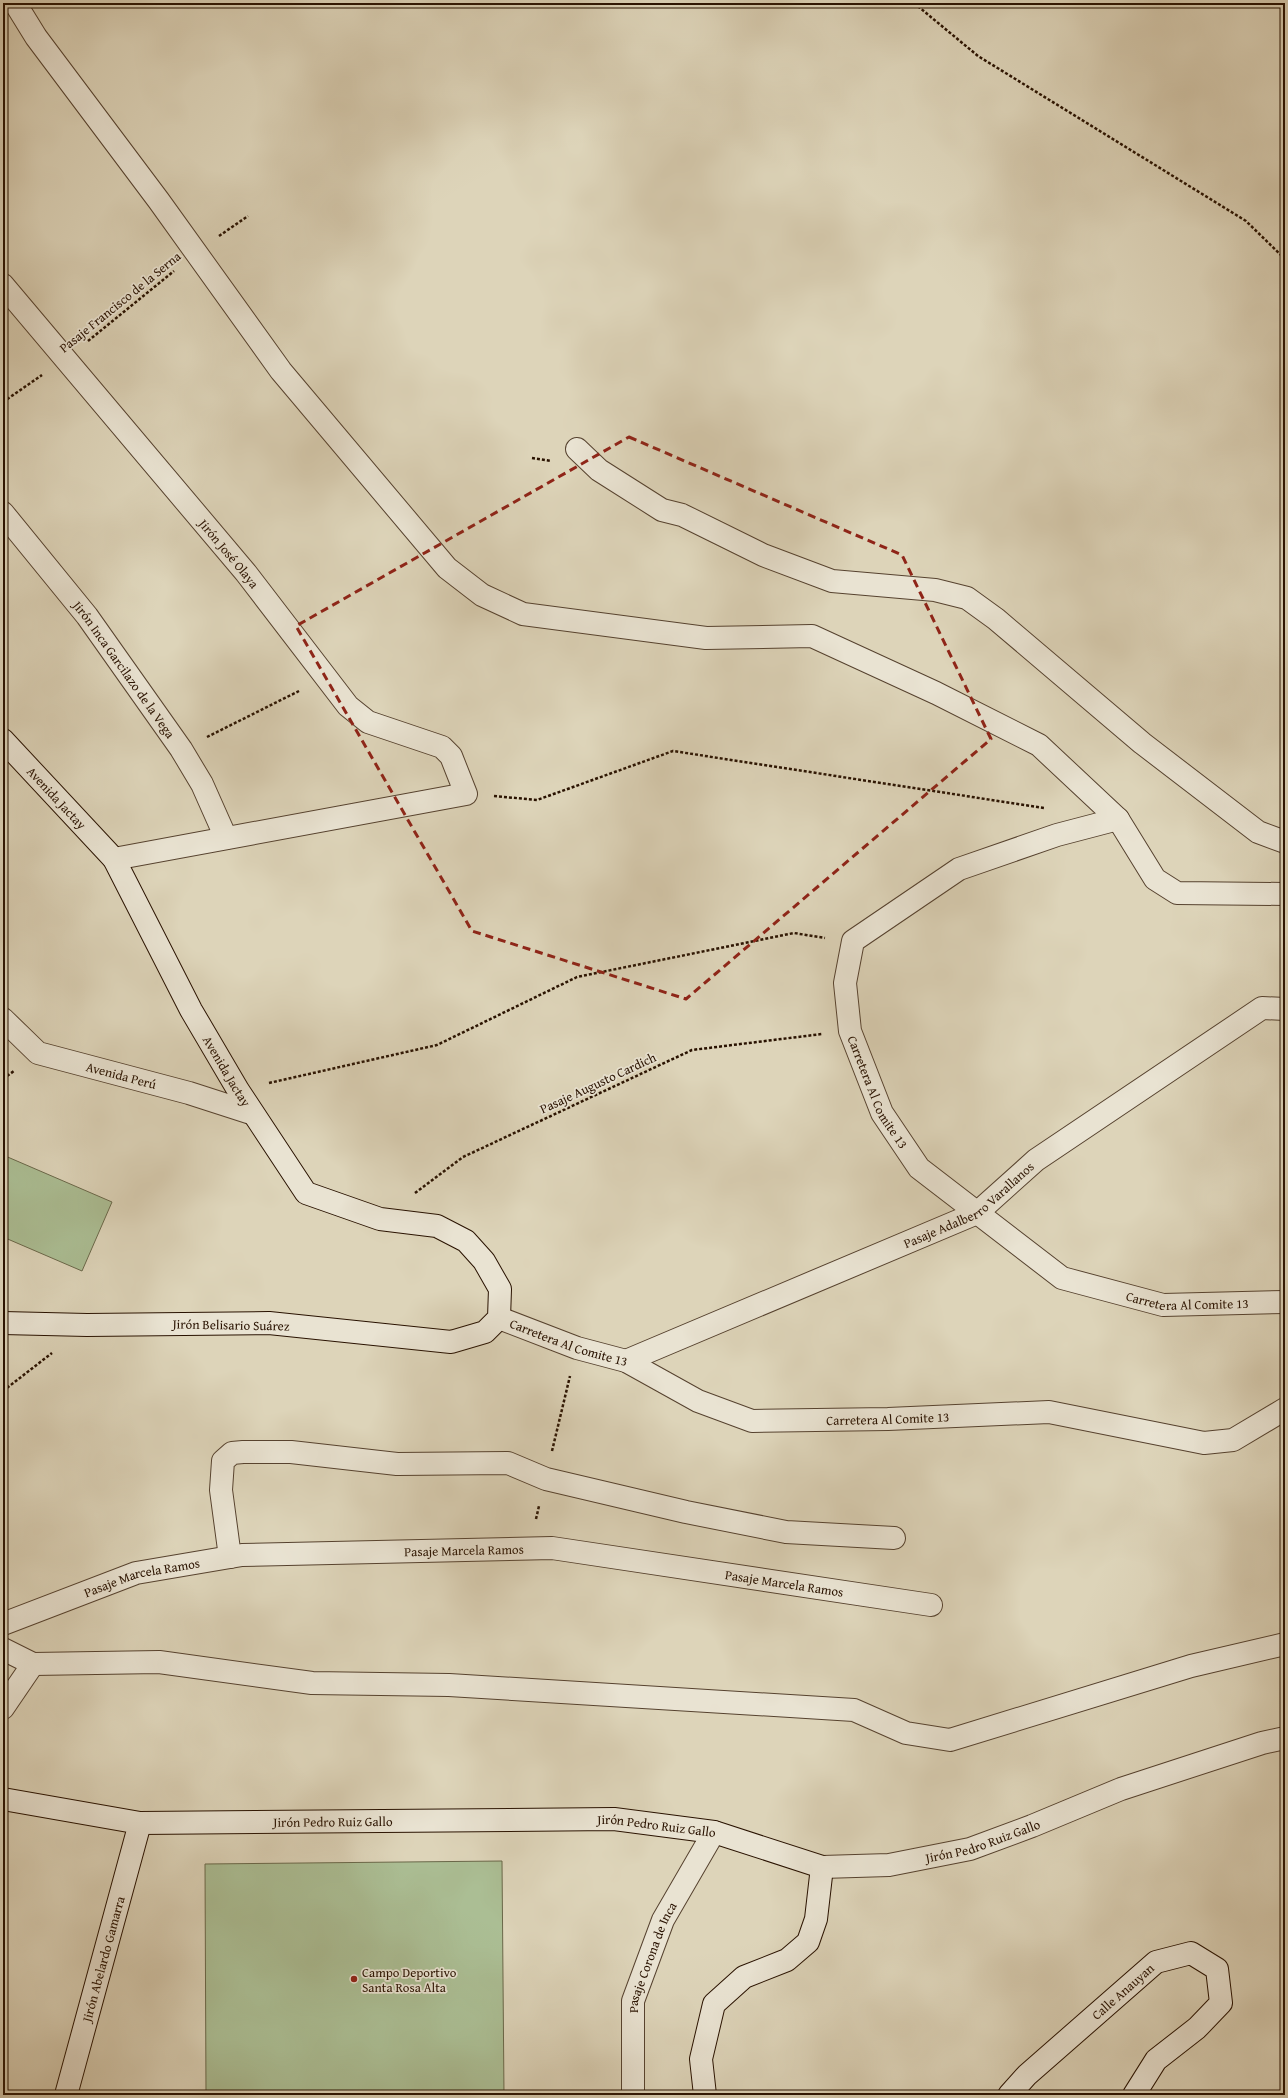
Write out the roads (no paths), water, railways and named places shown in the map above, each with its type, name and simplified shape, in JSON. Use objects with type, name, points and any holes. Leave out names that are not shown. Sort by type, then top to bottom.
[{"type":"street","points":[[15,3],[36,37],[196,253],[281,371],[447,568],[482,595],[523,614],[706,638],[812,636],[936,693],[1038,745],[1118,819],[1155,879],[1177,893],[1285,894]]},
{"type":"street","name":"Jirón José Olaya","points":[[3,285],[246,573],[348,706],[368,722],[442,747],[451,756],[466,794],[226,838]]},
{"type":"street","points":[[577,449],[598,470],[662,510],[682,515],[763,555],[832,581],[935,590],[967,598],[996,619],[1142,743],[1258,832],[1285,842]]},
{"type":"street","name":"Jirón Inca Garcilazo de la Vega","points":[[3,513],[86,616],[181,749],[202,784],[226,838]]},
{"type":"street","name":"Avenida Jactay","points":[[3,740],[114,859],[191,1010],[252,1113],[306,1193],[380,1219],[437,1226],[466,1241],[484,1260],[500,1289],[499,1318]]},
{"type":"street","name":"Carretera Al Comite 13","points":[[1118,819],[1057,835],[959,869],[853,941],[845,983],[850,1031],[882,1113],[919,1168],[1062,1278],[1163,1305],[1285,1302]]},
{"type":"street","points":[[114,859],[226,838]]},
{"type":"street","name":"Pasaje Adalberro Varallanos","points":[[626,1361],[977,1213],[1036,1160],[1262,1008],[1285,995]]},
{"type":"street","points":[[1262,1008],[1285,1009]]},
{"type":"street","name":"Avenida Perú","points":[[3,1019],[38,1053],[190,1093],[252,1113]]},
{"type":"street","name":"Carretera Al Comite 13","points":[[499,1318],[577,1348],[626,1361],[698,1402],[752,1421],[888,1419],[1050,1412],[1204,1443],[1233,1440],[1285,1409]]},
{"type":"street","name":"Jirón Belisario Suárez","points":[[3,1323],[88,1326],[269,1323],[451,1342],[485,1332],[499,1318]]},
{"type":"street","points":[[230,1557],[221,1490],[223,1461],[232,1453],[243,1452],[291,1452],[397,1464],[508,1463],[546,1479],[686,1512],[778,1530],[894,1538]]},
{"type":"street","name":"Pasaje Marcela Ramos","points":[[3,1624],[136,1572],[242,1555],[552,1548],[931,1605]]},
{"type":"street","points":[[3,1649],[33,1664],[159,1662],[312,1683],[449,1685],[854,1710],[906,1733],[950,1740],[1191,1666],[1285,1644]]},
{"type":"street","points":[[3,1708],[33,1664]]},
{"type":"street","name":"Jirón Pedro Ruiz Gallo","points":[[3,1800],[140,1823],[614,1819],[714,1832],[822,1867],[889,1865],[970,1849],[1032,1826],[1121,1789],[1262,1743],[1285,1738]]},
{"type":"street","name":"Jirón Abelardo Gamarra","points":[[66,2095],[140,1823]]},
{"type":"street","name":"Pasaje Corona de Inca","points":[[633,2095],[633,2001],[663,1920],[714,1832]]},
{"type":"street","points":[[705,2095],[701,2059],[714,2004],[744,1977],[787,1960],[808,1942],[816,1919],[822,1867]]},
{"type":"street","name":"Calle Anauyan","points":[[1009,2095],[1027,2075],[1156,1962],[1191,1953],[1217,1969],[1221,2003],[1197,2028],[1156,2060],[1134,2095]]},
{"type":"place","name":"Campo Deportivo Santa Rosa Alta","points":[[354,1979]]}]
